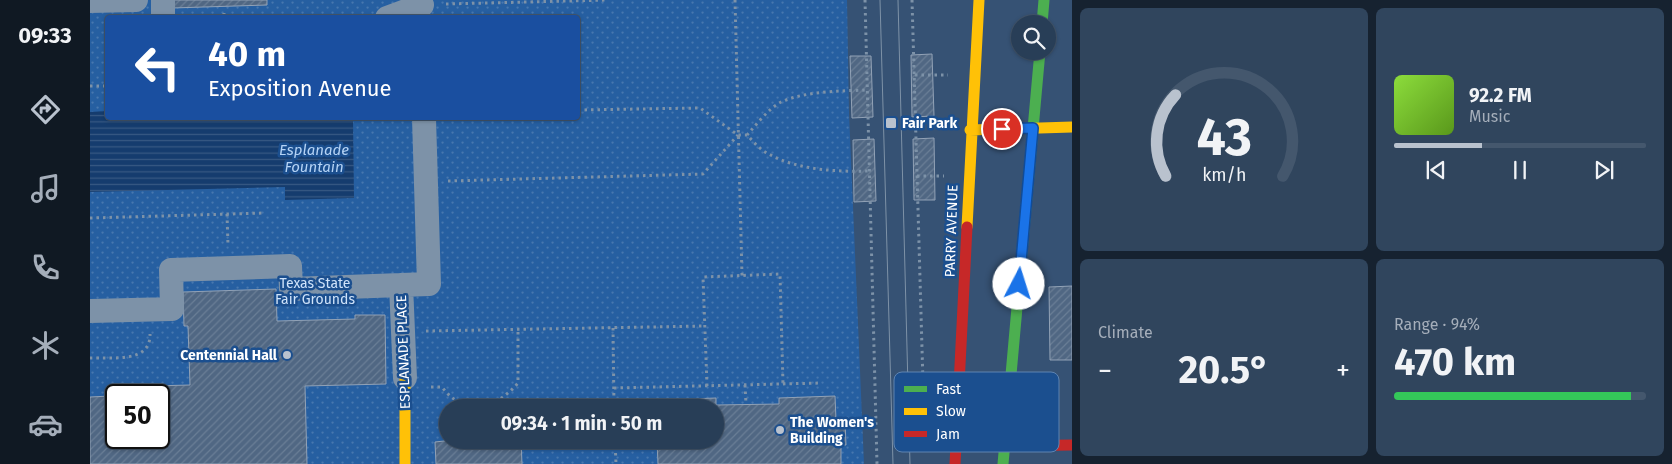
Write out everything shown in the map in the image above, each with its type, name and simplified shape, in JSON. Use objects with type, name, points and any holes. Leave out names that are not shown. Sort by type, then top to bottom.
[{"type":"main road","name":"PARRY AVENUE","points":[[959,372],[963,319],[970,130],[979,0]]},
{"type":"main road","points":[[1043,15],[1044,0]]},
{"type":"main road","points":[[1011,372],[1039,60]]},
{"type":"main road","points":[[970,130],[1072,127]]},
{"type":"main road","name":"ESPLANADE PLACE","points":[[405,383],[405,464]]},
{"type":"main road","points":[[1059,445],[1072,445]]},
{"type":"street","points":[[90,1],[136,0]]},
{"type":"street","points":[[162,0],[163,15]]},
{"type":"street","points":[[397,15],[422,7]]},
{"type":"street","name":"ESPLANADE PLACE","points":[[405,383],[401,285],[429,284],[424,120]]},
{"type":"street","points":[[90,311],[172,309],[171,270],[290,266],[291,289],[401,285]]},
{"type":"path","points":[[422,7],[608,0]]},
{"type":"path","points":[[735,0],[742,276]]},
{"type":"path","points":[[865,0],[877,464]]},
{"type":"path","points":[[912,0],[923,372]]},
{"type":"path","points":[[915,75],[953,75]]},
{"type":"path","points":[[90,86],[105,86]]},
{"type":"path","points":[[747,135],[763,117],[780,103],[802,96],[867,90]]},
{"type":"path","points":[[580,110],[700,108],[738,135],[747,135],[765,152],[787,162],[807,167],[869,171]]},
{"type":"path","points":[[426,182],[703,174],[738,135]]},
{"type":"path","points":[[917,176],[949,176]]},
{"type":"path","points":[[90,218],[265,213]]},
{"type":"path","points":[[227,214],[228,268]]},
{"type":"path","points":[[707,386],[703,277],[780,274],[783,384]]},
{"type":"path","points":[[90,358],[134,356],[145,351],[150,340],[149,310]]},
{"type":"path","points":[[403,332],[705,326]]},
{"type":"path","points":[[612,328],[614,399]]},
{"type":"path","points":[[405,383],[442,387],[448,396],[458,403],[477,407],[497,403],[509,394],[518,383],[518,329]]},
{"type":"path","points":[[614,388],[821,383]]},
{"type":"path","points":[[745,385],[746,404]]},
{"type":"path","points":[[615,449],[616,464]]},
{"type":"green space","name":"Texas State Fair Grounds","points":[[90,0],[847,0],[849,113],[864,464],[90,464]]},
{"type":"water","name":"Esplanade Fountain","points":[[105,111],[105,120],[353,120],[354,198],[285,200],[285,187],[90,192],[90,112]]},
{"type":"building","points":[[172,0],[267,0],[267,5],[172,8]]},
{"type":"building","points":[[932,54],[934,116],[912,117],[911,55]]},
{"type":"building","points":[[850,56],[871,56],[873,117],[852,118]]},
{"type":"building","points":[[934,138],[935,200],[914,200],[913,139]]},
{"type":"building","points":[[874,139],[876,201],[854,202],[853,140]]},
{"type":"building","points":[[1072,286],[1072,360],[1050,360],[1049,287]]},
{"type":"building","name":"Centennial Hall","points":[[276,289],[277,321],[355,319],[355,315],[385,315],[386,384],[305,386],[307,464],[90,464],[90,397],[105,396],[105,449],[170,449],[170,386],[190,385],[188,326],[184,326],[183,292]]},
{"type":"building","name":"The Women's Building","points":[[835,396],[836,420],[845,421],[846,445],[841,445],[841,464],[658,464],[657,449],[724,449],[724,405],[779,404],[779,398]]},
{"type":"building","points":[[435,442],[439,442],[439,449],[521,449],[522,464],[436,464]]},
{"type":"tram line","points":[[880,0],[893,464]]},
{"type":"tram line","points":[[898,0],[908,372]]},
{"type":"tram line","points":[[910,452],[910,464]]},
{"type":"traffic: fast","points":[[1043,15],[1044,0]]},
{"type":"traffic: fast","points":[[1011,372],[1039,60]]},
{"type":"traffic: fast","points":[[1003,464],[1004,452]]},
{"type":"traffic: slow","points":[[967,227],[979,0]]},
{"type":"traffic: slow","points":[[970,130],[1072,127]]},
{"type":"traffic: slow","points":[[405,378],[405,464]]},
{"type":"traffic: jam","points":[[960,372],[967,227]]},
{"type":"traffic: jam","points":[[1059,445],[1072,445]]},
{"type":"traffic: jam","points":[[955,464],[956,452]]},
{"type":"place","name":"Fair Park","points":[[891,123]]},
{"type":"place","name":"Centennial Hall","points":[[287,355]]},
{"type":"place","name":"The Women's Building","points":[[780,430]]},
{"type":"route","points":[[1002,129],[1033,128],[1019,284]]}]
